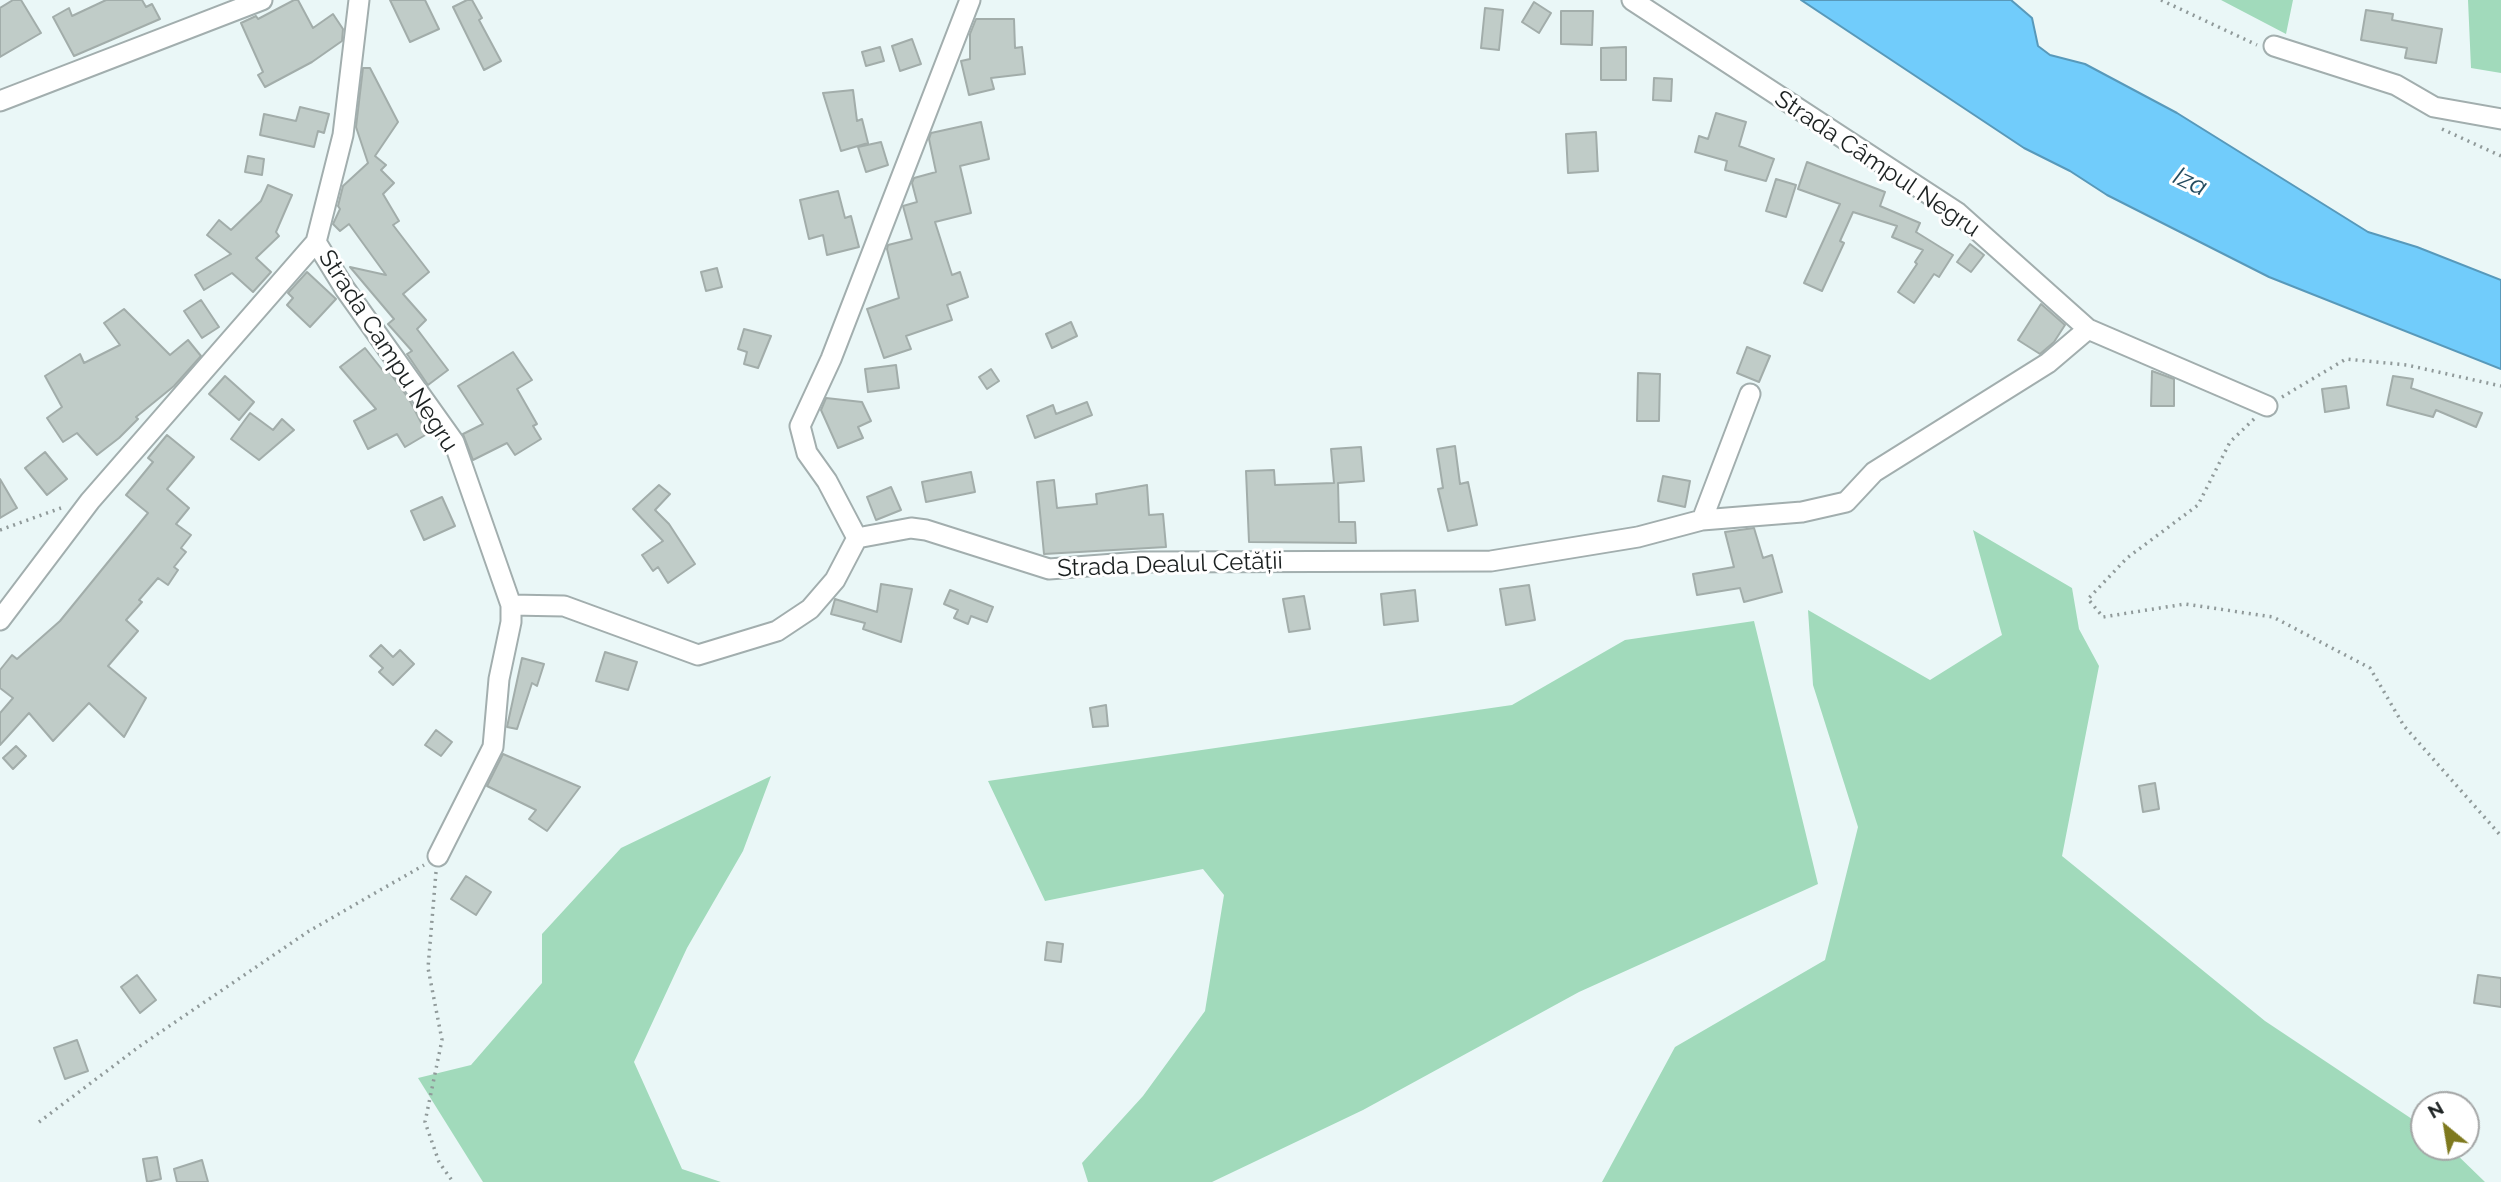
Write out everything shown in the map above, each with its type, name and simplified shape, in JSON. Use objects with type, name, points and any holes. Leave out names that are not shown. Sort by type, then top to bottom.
[{"type":"street","points":[[0,101],[262,0]]},
{"type":"street","name":"Strada Campu Negru","points":[[0,620],[90,501],[316,242],[343,135],[359,0]]},
{"type":"street","points":[[511,606],[564,606],[698,655],[778,631],[810,609],[835,580],[857,538],[827,481],[807,453],[800,426],[831,359],[970,0]]},
{"type":"street","name":"Strada Câmpul Negru","points":[[1632,0],[1958,213],[2088,329],[2267,406]]},
{"type":"street","points":[[2274,46],[2396,85],[2434,107],[2501,119]]},
{"type":"street","name":"Strada Campu Negru","points":[[316,242],[345,289],[454,442],[511,606],[511,622],[499,679],[493,747],[438,856]]},
{"type":"street","name":"Strada Dealul Cetății","points":[[857,538],[911,528],[926,530],[1049,569],[1141,562],[1491,561],[1638,537],[1702,520],[1802,512],[1846,502],[1874,472],[2048,363],[2088,329]]},
{"type":"street","points":[[1702,520],[1750,394]]},
{"type":"path","points":[[2501,386],[2407,365],[2346,359],[2267,406],[2230,442],[2198,505],[2127,558],[2088,599],[2104,617],[2185,604],[2273,617],[2370,668],[2403,726],[2501,836]]},
{"type":"path","points":[[0,530],[90,501]]},
{"type":"path","points":[[39,1122],[140,1046],[309,931],[438,856]]},
{"type":"path","points":[[438,856],[428,968],[442,1040],[425,1122],[439,1163],[453,1182]]},
{"type":"green space","points":[[2221,0],[2293,0],[2286,34]]},
{"type":"green space","points":[[2468,0],[2501,0],[2501,73],[2471,68]]},
{"type":"green space","points":[[1973,530],[2072,588],[2079,629],[2099,666],[2062,856],[2265,1021],[2410,1118],[2410,1161],[2463,1161],[2485,1182],[1602,1182],[1675,1047],[1825,960],[1858,827],[1813,685],[1808,610],[1930,680],[2002,635]]},
{"type":"green space","points":[[1754,621],[1818,884],[1579,992],[1363,1110],[1212,1182],[1088,1182],[1082,1163],[1143,1096],[1205,1011],[1224,895],[1203,869],[1045,901],[988,781],[1512,705],[1625,640]]},
{"type":"green space","points":[[771,776],[743,851],[687,948],[634,1062],[682,1169],[721,1182],[483,1182],[418,1078],[471,1065],[542,983],[542,934],[621,848]]},
{"type":"water","name":"Iza","points":[[1801,0],[2011,0],[2032,18],[2038,46],[2050,55],[2085,64],[2177,113],[2368,232],[2417,247],[2501,280],[2501,369],[2269,277],[2107,195],[2070,171],[2024,148]]},
{"type":"building","points":[[13,0],[21,0],[41,33],[0,57],[0,8]]},
{"type":"building","points":[[106,0],[142,0],[146,7],[152,4],[160,19],[74,56],[53,17],[69,8],[72,16]]},
{"type":"building","points":[[298,0],[313,28],[333,14],[343,29],[342,41],[312,62],[265,87],[258,75],[263,72],[241,23],[256,16],[258,19]]},
{"type":"building","points":[[390,0],[425,0],[439,29],[410,42]]},
{"type":"building","points":[[472,0],[482,18],[479,20],[501,61],[484,70],[453,7]]},
{"type":"building","points":[[1534,2],[1551,13],[1539,33],[1522,22]]},
{"type":"building","points":[[1485,8],[1503,10],[1499,50],[1481,48]]},
{"type":"building","points":[[2366,10],[2393,14],[2392,20],[2442,29],[2436,63],[2405,58],[2407,48],[2361,40]]},
{"type":"building","points":[[1561,11],[1593,11],[1592,45],[1561,44]]},
{"type":"building","points":[[976,19],[1014,19],[1015,48],[1022,47],[1025,74],[991,78],[994,89],[969,95],[961,61],[970,59],[970,34]]},
{"type":"building","points":[[912,39],[921,64],[900,71],[892,46]]},
{"type":"building","points":[[880,47],[884,61],[866,66],[862,52]]},
{"type":"building","points":[[1626,47],[1626,80],[1601,80],[1601,48]]},
{"type":"building","points":[[363,68],[370,68],[398,122],[375,156],[386,165],[381,170],[394,183],[383,194],[399,221],[393,225],[429,272],[403,294],[426,320],[417,329],[448,370],[428,385],[407,354],[412,351],[388,324],[394,319],[350,267],[386,275],[349,224],[340,231],[333,224],[340,209],[338,206],[343,186],[368,163],[356,127]]},
{"type":"building","points":[[1654,78],[1672,79],[1671,101],[1653,100]]},
{"type":"building","points":[[853,90],[857,121],[862,119],[868,143],[841,151],[823,93]]},
{"type":"building","points":[[300,107],[329,114],[324,133],[318,131],[314,147],[260,135],[264,114],[296,121]]},
{"type":"building","points":[[1716,113],[1746,122],[1739,146],[1774,159],[1766,181],[1725,170],[1727,161],[1695,152],[1699,136],[1708,139]]},
{"type":"building","points":[[981,122],[989,159],[960,166],[971,213],[935,222],[952,275],[960,272],[968,297],[947,305],[952,320],[906,336],[911,349],[884,358],[867,309],[899,298],[887,249],[888,245],[912,239],[903,206],[917,202],[912,183],[914,178],[936,172],[929,139],[931,133]]},
{"type":"building","points":[[1596,132],[1598,171],[1568,173],[1566,134]]},
{"type":"building","points":[[881,142],[888,165],[866,172],[858,147]]},
{"type":"building","points":[[248,156],[264,159],[262,175],[245,172]]},
{"type":"building","points":[[1807,162],[1885,192],[1880,206],[1920,223],[1916,232],[1953,255],[1939,277],[1934,274],[1914,303],[1898,292],[1923,250],[1892,237],[1897,226],[1853,212],[1840,241],[1844,243],[1822,291],[1804,283],[1840,204],[1798,189]]},
{"type":"building","points":[[1776,179],[1796,185],[1786,217],[1766,211]]},
{"type":"building","points":[[268,185],[292,195],[276,232],[279,236],[256,258],[271,272],[253,292],[232,273],[204,290],[195,275],[231,254],[207,235],[219,220],[231,230],[261,201]]},
{"type":"building","points":[[838,191],[845,218],[851,216],[859,247],[827,255],[823,235],[809,239],[800,200]]},
{"type":"building","points":[[1970,244],[1984,255],[1971,272],[1957,262]]},
{"type":"building","points":[[717,268],[722,287],[706,291],[701,272]]},
{"type":"building","points":[[307,272],[336,299],[310,327],[287,305],[293,298],[288,293]]},
{"type":"building","points":[[201,300],[219,327],[202,338],[184,311]]},
{"type":"building","points":[[2041,304],[2065,325],[2054,342],[2040,354],[2018,340]]},
{"type":"building","points":[[124,309],[170,355],[188,340],[201,356],[174,386],[136,417],[138,419],[119,438],[97,455],[77,433],[63,442],[47,418],[62,407],[45,376],[80,354],[84,363],[120,345],[104,323]]},
{"type":"building","points":[[1071,322],[1077,336],[1052,348],[1046,334]]},
{"type":"building","points":[[744,329],[771,336],[758,368],[744,364],[747,352],[738,349]]},
{"type":"building","points":[[1747,347],[1770,356],[1759,382],[1737,373]]},
{"type":"building","points":[[365,348],[384,372],[387,369],[409,399],[427,434],[405,447],[397,434],[368,449],[354,421],[376,409],[340,367]]},
{"type":"building","points":[[513,352],[532,380],[517,389],[537,424],[533,426],[541,439],[515,455],[507,443],[473,460],[463,434],[483,424],[458,386]]},
{"type":"building","points":[[896,365],[899,388],[868,392],[865,369]]},
{"type":"building","points":[[991,369],[999,381],[987,389],[979,377]]},
{"type":"building","points":[[2152,371],[2174,379],[2174,406],[2151,406]]},
{"type":"building","points":[[1638,373],[1660,374],[1659,421],[1637,421]]},
{"type":"building","points":[[225,376],[254,402],[239,420],[209,394]]},
{"type":"building","points":[[2393,376],[2413,379],[2411,388],[2482,413],[2476,427],[2436,410],[2433,417],[2387,405]]},
{"type":"building","points":[[2346,386],[2349,408],[2325,412],[2322,389]]},
{"type":"building","points":[[826,398],[862,402],[871,421],[858,427],[863,438],[838,448],[821,410]]},
{"type":"building","points":[[1087,402],[1092,415],[1035,438],[1027,416],[1053,405],[1056,414]]},
{"type":"building","points":[[250,413],[273,430],[282,419],[294,430],[259,460],[231,439]]},
{"type":"building","points":[[167,435],[194,457],[167,489],[189,508],[176,524],[191,535],[181,548],[186,552],[174,567],[178,570],[168,585],[158,578],[126,620],[138,631],[108,666],[146,698],[124,737],[89,703],[53,741],[29,713],[0,745],[0,713],[13,698],[0,688],[0,670],[12,655],[17,659],[60,621],[148,513],[126,495],[153,462],[148,458]]},
{"type":"building","points":[[1455,446],[1460,484],[1468,482],[1477,525],[1448,531],[1438,489],[1443,488],[1437,449]]},
{"type":"building","points":[[1361,447],[1364,481],[1338,483],[1339,522],[1355,522],[1356,543],[1249,542],[1246,471],[1274,470],[1275,485],[1334,483],[1331,449]]},
{"type":"building","points":[[45,452],[67,479],[47,495],[25,468]]},
{"type":"building","points":[[971,472],[975,492],[926,502],[922,482]]},
{"type":"building","points":[[1663,476],[1690,481],[1685,507],[1658,501]]},
{"type":"building","points":[[0,479],[17,508],[0,518]]},
{"type":"building","points":[[1054,480],[1057,508],[1097,504],[1096,494],[1147,485],[1149,515],[1163,514],[1166,547],[1044,554],[1037,482]]},
{"type":"building","points":[[659,485],[670,494],[655,510],[669,524],[695,564],[668,583],[658,567],[653,571],[642,555],[663,541],[633,509]]},
{"type":"building","points":[[891,487],[901,510],[876,520],[867,497]]},
{"type":"building","points":[[442,497],[455,526],[424,540],[411,511]]},
{"type":"building","points":[[1754,528],[1763,558],[1772,555],[1782,592],[1744,602],[1740,588],[1697,595],[1693,574],[1734,567],[1725,532]]},
{"type":"building","points":[[881,584],[912,589],[901,642],[863,629],[865,623],[831,614],[835,599],[877,612]]},
{"type":"building","points":[[1529,585],[1535,620],[1506,625],[1500,589]]},
{"type":"building","points":[[950,590],[993,607],[987,622],[971,616],[968,624],[954,618],[958,610],[944,604]]},
{"type":"building","points":[[1415,590],[1418,621],[1384,625],[1381,594]]},
{"type":"building","points":[[1304,596],[1310,629],[1289,632],[1283,599]]},
{"type":"building","points":[[381,645],[393,657],[400,650],[414,664],[393,685],[379,672],[383,668],[370,656]]},
{"type":"building","points":[[605,652],[637,662],[628,690],[596,681]]},
{"type":"building","points":[[522,658],[544,664],[537,686],[532,683],[517,729],[507,727]]},
{"type":"building","points":[[1106,705],[1108,726],[1093,727],[1090,708]]},
{"type":"building","points":[[436,730],[452,742],[441,756],[425,745]]},
{"type":"building","points":[[16,746],[26,756],[13,769],[3,758]]},
{"type":"building","points":[[503,754],[580,787],[547,831],[529,819],[536,810],[487,786]]},
{"type":"building","points":[[2155,783],[2159,809],[2143,812],[2139,786]]},
{"type":"building","points":[[466,876],[491,892],[476,915],[451,899]]},
{"type":"building","points":[[1047,942],[1063,944],[1061,962],[1045,960]]},
{"type":"building","points":[[137,975],[156,1000],[140,1013],[121,987]]},
{"type":"building","points":[[2478,975],[2501,978],[2501,1007],[2474,1003]]},
{"type":"building","points":[[77,1040],[88,1071],[65,1079],[54,1048]]},
{"type":"building","points":[[157,1157],[161,1179],[147,1182],[143,1159]]},
{"type":"building","points":[[202,1160],[208,1182],[177,1182],[174,1169]]}]
